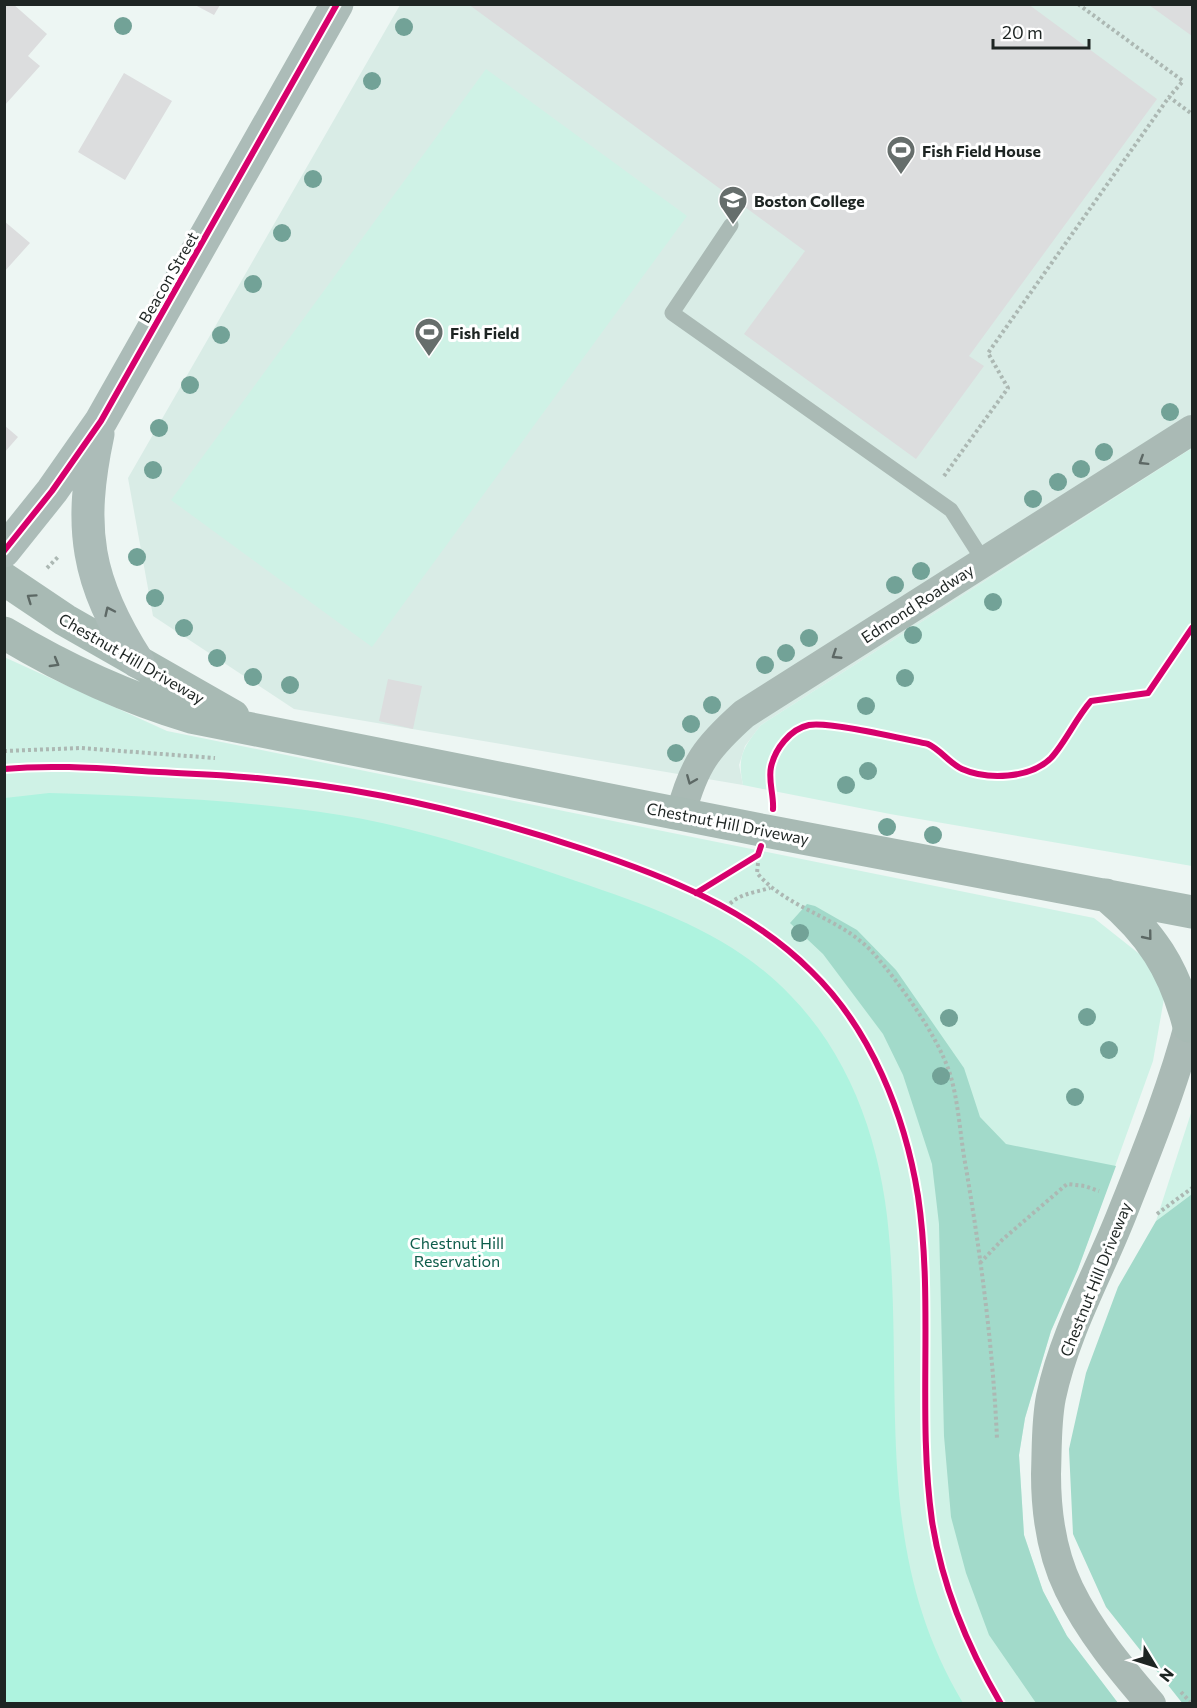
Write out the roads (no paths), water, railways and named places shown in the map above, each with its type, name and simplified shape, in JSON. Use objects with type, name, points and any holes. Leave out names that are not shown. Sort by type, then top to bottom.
[{"type":"main road","name":"Beacon Street","points":[[4,551],[45,500],[100,421],[337,4]]},
{"type":"main road","points":[[100,421],[88,491],[87,524],[90,555],[108,612],[138,662]]},
{"type":"main road","name":"Chestnut Hill Driveway","points":[[22,585],[138,662],[263,733]]},
{"type":"main road","name":"Chestnut Hill Driveway","points":[[4,633],[62,667],[147,704],[263,733],[1192,912]]},
{"type":"main road","points":[[1106,895],[1145,932],[1162,954],[1191,1020]]},
{"type":"street","name":"Edmond Roadway","points":[[681,813],[689,782],[698,763],[718,737],[744,714],[983,560],[1192,430]]},
{"type":"street","name":"Chestnut Hill Driveway","points":[[1151,1704],[1106,1649],[1087,1622],[1068,1588],[1057,1556],[1049,1521],[1047,1427],[1051,1399],[1068,1337],[1144,1159],[1191,1020]]},
{"type":"lane","points":[[731,225],[672,313],[931,494],[951,510],[983,560]]},
{"type":"place","name":"Fish Field House","points":[[901,176]]},
{"type":"place","name":"Boston College","points":[[733,226]]},
{"type":"place","name":"Fish Field","points":[[429,358]]},
{"type":"park label","name":"Chestnut Hill Reservation","points":[[457,1251]]}]
